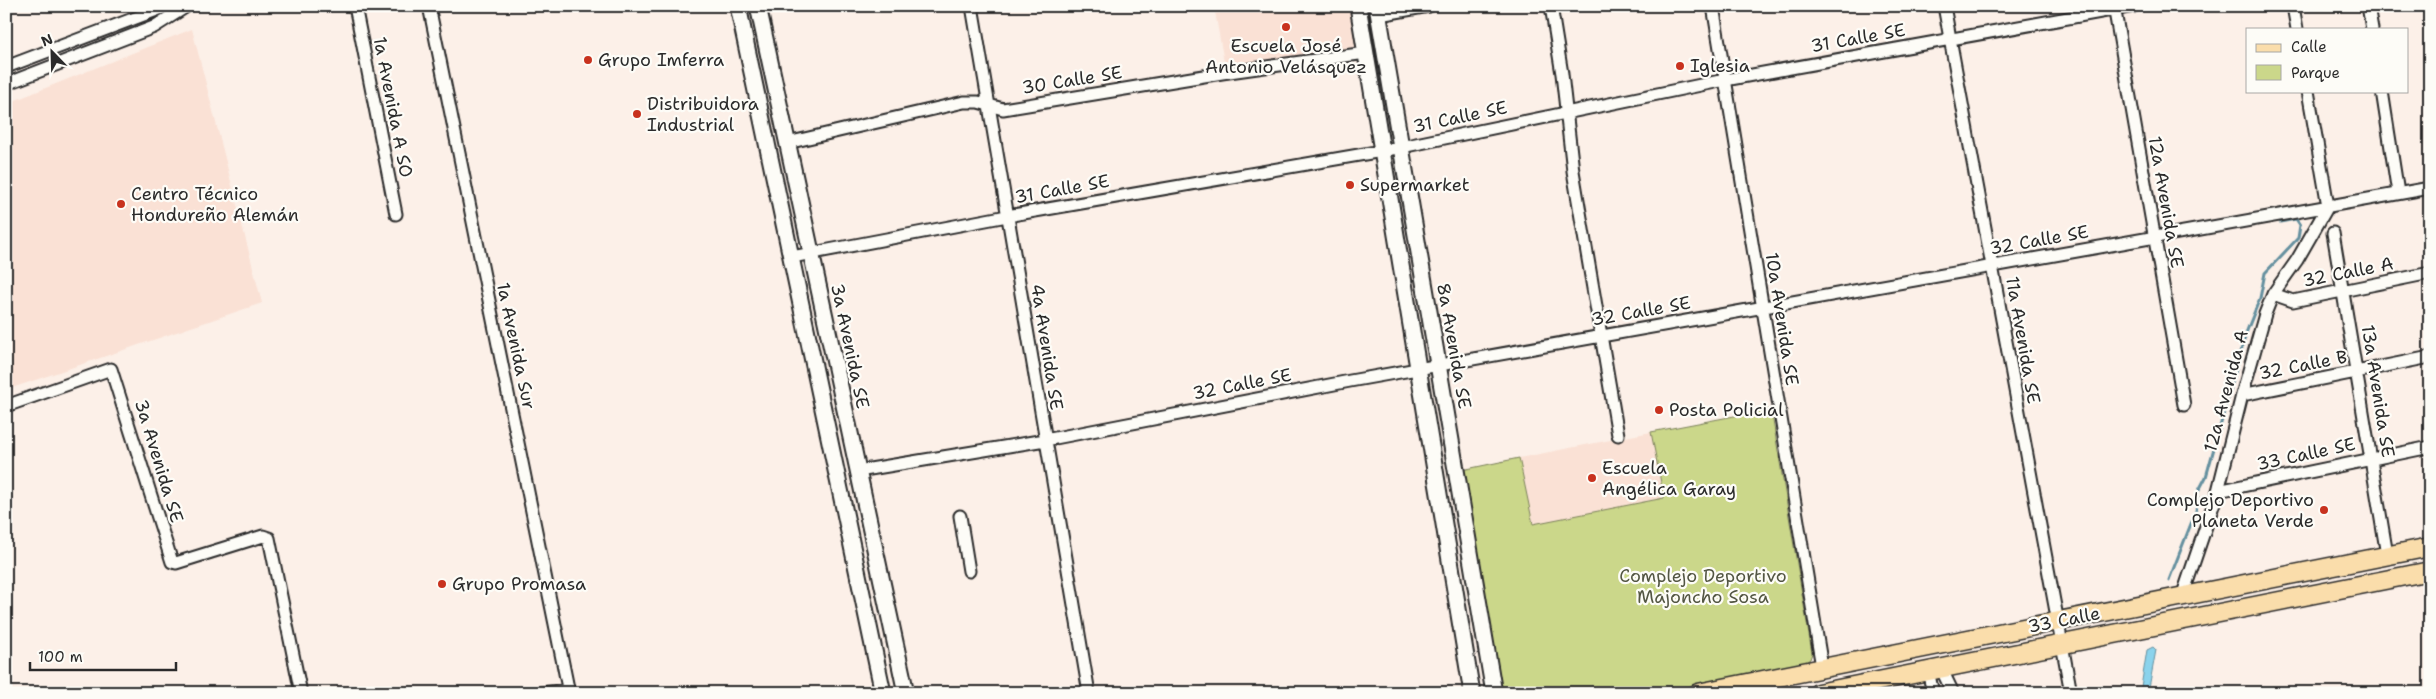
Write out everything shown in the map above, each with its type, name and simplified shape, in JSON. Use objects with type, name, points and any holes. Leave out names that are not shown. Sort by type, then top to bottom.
[{"type":"main road","points":[[738,6],[883,693]]},
{"type":"main road","name":"3a Avenida SE","points":[[758,6],[906,693]]},
{"type":"main road","points":[[1358,6],[1472,693]]},
{"type":"main road","name":"8a Avenida SE","points":[[1378,11],[1494,693]]},
{"type":"main road","name":"33 Calle","points":[[1698,693],[2430,547]]},
{"type":"main road","name":"33 Calle","points":[[1818,693],[2430,571]]},
{"type":"street","points":[[6,67],[168,9],[187,6]]},
{"type":"street","name":"1a Avenida A SO","points":[[355,6],[396,214]]},
{"type":"street","name":"1a Avenida Sur","points":[[429,6],[569,691]]},
{"type":"street","name":"4a Avenida SE","points":[[972,6],[1089,693]]},
{"type":"street","points":[[1378,11],[1429,6]]},
{"type":"street","points":[[1550,6],[1567,112],[1573,171],[1618,435]]},
{"type":"street","name":"10a Avenida SE","points":[[1713,6],[1822,667]]},
{"type":"street","name":"11a Avenida SE","points":[[1944,6],[2056,621],[2071,693]]},
{"type":"street","name":"31 Calle SE","points":[[792,257],[1007,216],[1382,151],[1725,80],[2114,8],[2134,6]]},
{"type":"street","points":[[2293,6],[2297,28]]},
{"type":"street","points":[[2368,6],[2372,28]]},
{"type":"street","name":"12a Avenida SE","points":[[2114,8],[2184,405]]},
{"type":"street","points":[[6,84],[154,27],[168,9]]},
{"type":"street","name":"30 Calle SE","points":[[787,143],[964,102],[990,105],[1003,109],[1222,73],[1366,53]]},
{"type":"street","points":[[34,56],[40,71]]},
{"type":"street","points":[[2308,92],[2328,206]]},
{"type":"street","points":[[2382,92],[2398,193]]},
{"type":"street","name":"32 Calle SE","points":[[858,471],[1045,440],[1418,368],[2430,188]]},
{"type":"street","name":"12a Avenida A","points":[[2182,597],[2218,491],[2242,395],[2273,294],[2328,206]]},
{"type":"street","name":"13a Avenida SE","points":[[2333,233],[2387,555]]},
{"type":"street","name":"32 Calle A","points":[[2273,294],[2292,301],[2430,274]]},
{"type":"street","name":"32 Calle B","points":[[2242,395],[2430,357]]},
{"type":"street","name":"3a Avenida SE","points":[[6,406],[112,370],[172,562],[176,563],[267,536],[301,693]]},
{"type":"street","name":"33 Calle SE","points":[[2218,491],[2430,446]]},
{"type":"street","points":[[960,516],[969,570]]},
{"type":"street","points":[[1933,693],[1934,669]]},
{"type":"street","points":[[1934,669],[1953,693]]},
{"type":"street","points":[[542,693],[569,691]]},
{"type":"shaded area","name":"Escuela José Antonio Velásquez","points":[[1214,6],[1351,6],[1357,47],[1225,68]]},
{"type":"shaded area","name":"Centro Técnico Hondureño Alemán","points":[[192,29],[262,303],[6,390],[6,104]]},
{"type":"shaded area","name":"Escuela Angélica Garay","points":[[1651,432],[1664,498],[1533,525],[1519,458]]},
{"type":"green space","name":"Complejo Deportivo Majoncho Sosa","points":[[1771,409],[1812,653],[1810,659],[1803,664],[1656,693],[1500,693],[1462,470],[1519,458],[1533,524],[1664,498],[1651,432]]},
{"type":"water","points":[[2153,647],[2156,650],[2148,693],[2140,693],[2147,650]]},
{"type":"waterway","points":[[2169,580],[2196,511],[2198,492],[2206,477],[2246,333],[2260,298],[2265,273],[2298,238],[2300,225],[2296,219],[2280,222]]},
{"type":"place","name":"Escuela José Antonio Velásquez","points":[[1286,27]]},
{"type":"place","name":"Grupo Imferra","points":[[588,60]]},
{"type":"place","name":"Iglesia","points":[[1680,66]]},
{"type":"place","name":"Distribuidora Industrial","points":[[637,114]]},
{"type":"place","name":"Supermarket","points":[[1350,185]]},
{"type":"place","name":"Centro Técnico Hondureño Alemán","points":[[121,204]]},
{"type":"place","name":"Posta Policial","points":[[1659,410]]},
{"type":"place","name":"Escuela Angélica Garay","points":[[1592,478]]},
{"type":"place","name":"Complejo Deportivo Planeta Verde","points":[[2324,510]]},
{"type":"place","name":"Grupo Promasa","points":[[442,584]]}]
